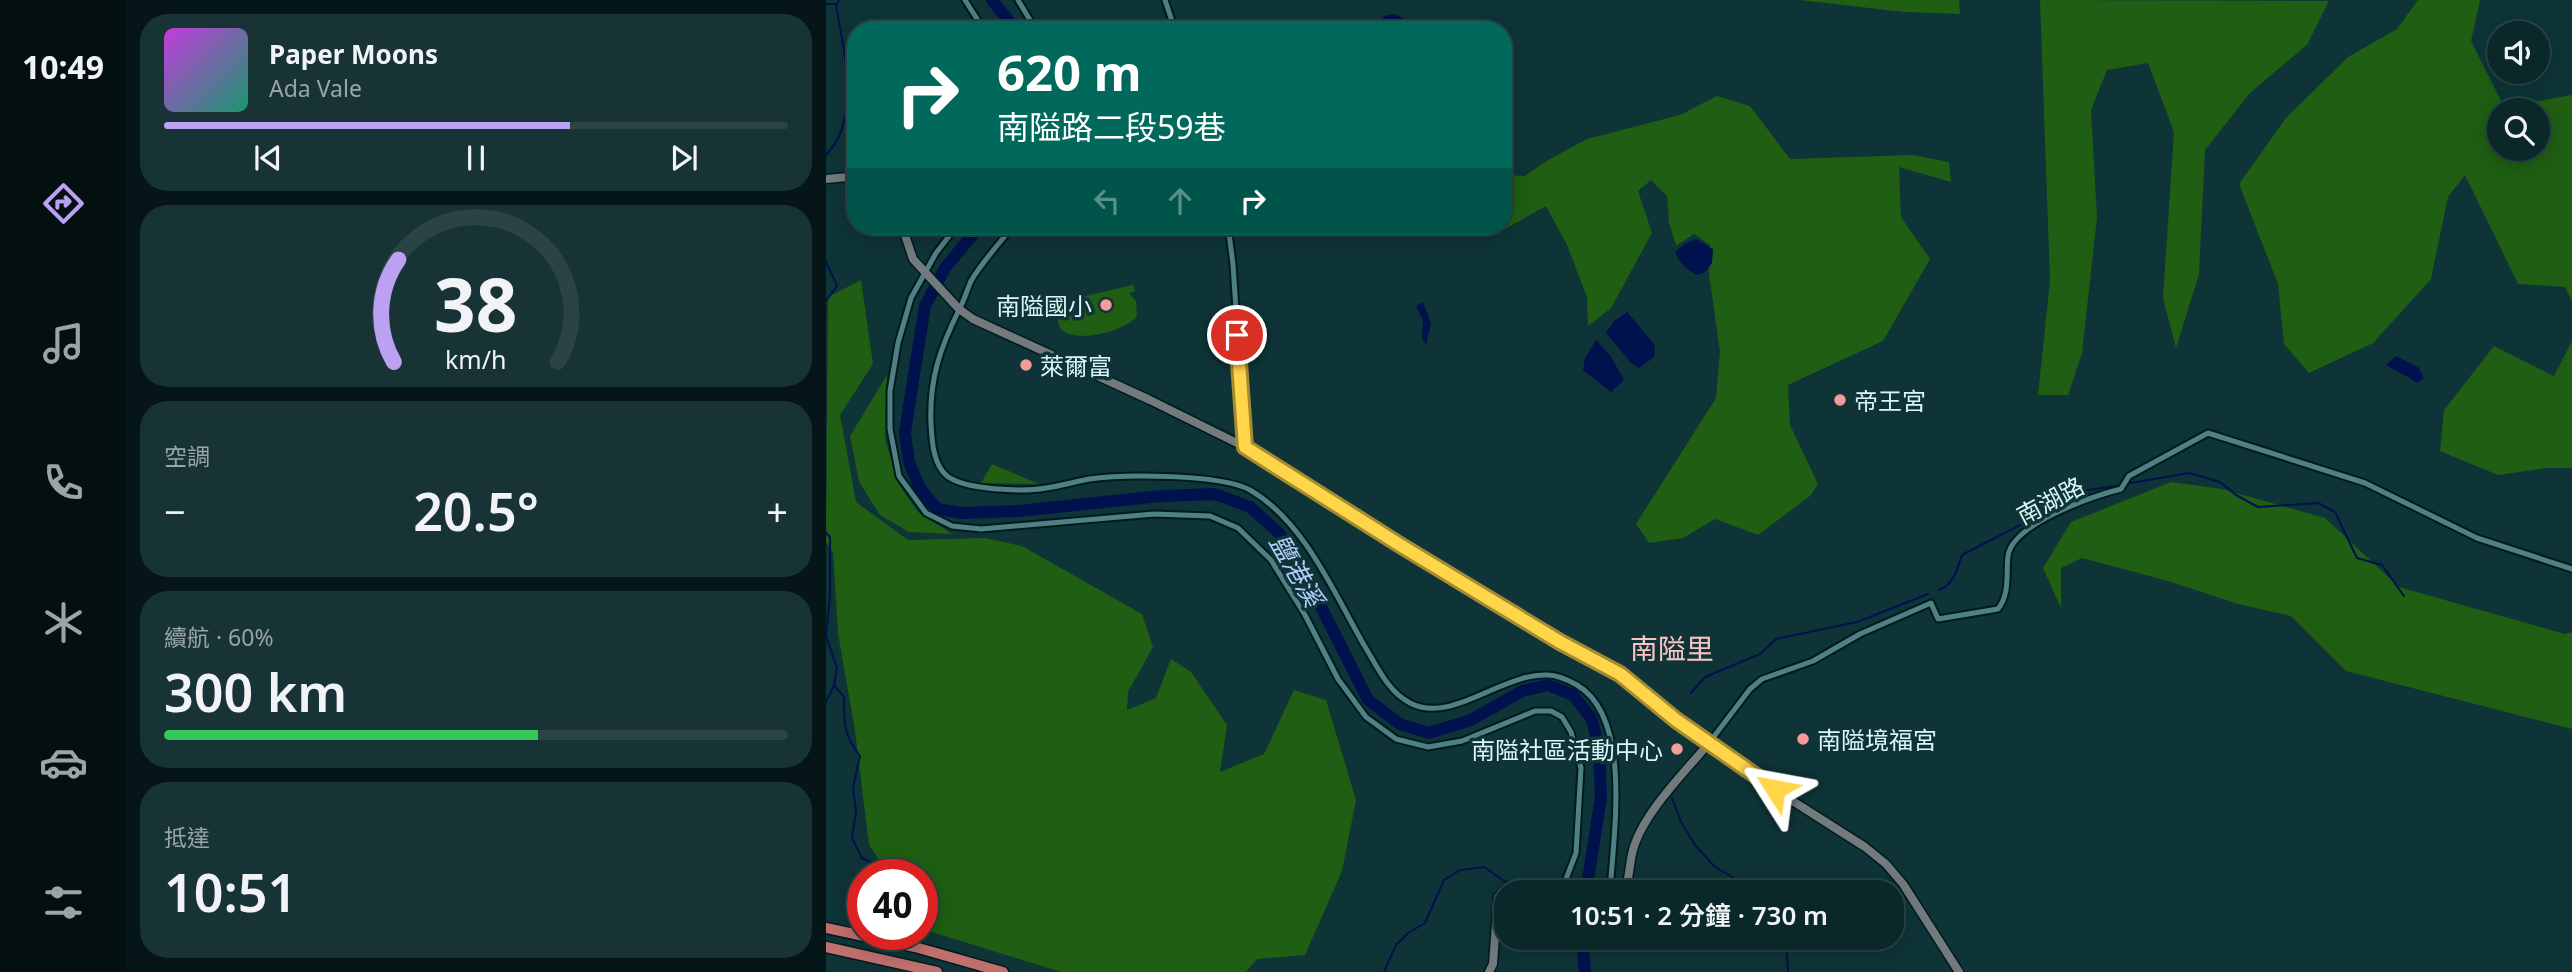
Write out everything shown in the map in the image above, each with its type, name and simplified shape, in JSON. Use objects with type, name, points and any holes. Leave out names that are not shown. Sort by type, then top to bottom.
[{"type":"highway","points":[[826,928],[915,947],[1003,972]]},
{"type":"highway","points":[[826,947],[937,972]]},
{"type":"street","points":[[965,0],[978,21]]},
{"type":"street","points":[[1018,0],[1031,21]]},
{"type":"street","points":[[1165,0],[1172,21]]},
{"type":"street","points":[[826,178],[847,177]]},
{"type":"street","points":[[905,235],[914,259],[959,309],[973,319],[1245,447],[1560,642],[1620,674],[1676,720],[1761,781],[1886,864],[1903,884],[1959,972]]},
{"type":"street","points":[[951,235],[925,271],[911,298],[898,343],[890,391],[890,429],[899,476],[926,513],[952,526],[981,529],[1154,514],[1210,516],[1238,528],[1271,560],[1305,615],[1338,679],[1366,717],[1396,739],[1428,747],[1462,741],[1535,711],[1551,711],[1562,717],[1571,732],[1581,768],[1576,853],[1566,880]]},
{"type":"street","points":[[1006,235],[972,279],[948,330],[936,364],[930,408],[933,451],[945,475],[962,484],[1042,489],[1091,479],[1216,479],[1249,490],[1283,517],[1305,542],[1382,675],[1398,697],[1426,709],[1446,707],[1526,677],[1549,674],[1567,679],[1594,700],[1604,717],[1612,745],[1616,775],[1611,880]]},
{"type":"street","points":[[1229,235],[1245,447]]},
{"type":"street","name":"南湖路","points":[[1626,880],[1633,848],[1656,808],[1750,689],[1772,674],[1814,661],[1860,634],[1931,603],[1938,619],[1998,609],[2004,602],[2010,546],[2022,534],[2076,504],[2096,495],[2121,489],[2129,476],[2208,433],[2365,483],[2477,538],[2572,569]]},
{"type":"street","points":[[1489,972],[1493,964],[1494,950]]},
{"type":"green space","points":[[1799,0],[1959,0],[1960,14],[1904,12]]},
{"type":"green space","points":[[2040,0],[2329,1],[2307,45],[2250,93],[2205,150],[2199,274],[2176,348],[2163,298],[2174,132],[2148,63],[2107,70],[2091,110],[2097,217],[2082,353],[2068,395],[2038,395],[2050,281]]},
{"type":"green space","points":[[2418,0],[2480,0],[2471,41],[2487,73],[2487,84],[2492,84],[2500,98],[2487,98],[2487,161],[2550,161],[2550,99],[2572,95],[2572,301],[2565,287],[2518,284],[2465,175],[2448,197],[2431,279],[2373,343],[2309,373],[2284,344],[2278,284],[2239,184],[2286,118],[2348,57],[2397,29]]},
{"type":"green space","points":[[1717,96],[1750,106],[1790,159],[1913,155],[1949,162],[1951,182],[1899,167],[1901,217],[1930,259],[1883,341],[1788,385],[1790,425],[1818,484],[1810,496],[1758,535],[1715,519],[1683,538],[1649,543],[1636,524],[1716,398],[1720,352],[1709,274],[1710,245],[1694,234],[1676,246],[1669,222],[1667,196],[1651,180],[1638,191],[1652,233],[1611,308],[1588,326],[1587,297],[1567,245],[1546,206],[1512,225],[1512,175],[1525,176],[1587,139],[1680,115]]},
{"type":"green space","points":[[861,280],[873,364],[840,415],[856,502],[908,540],[985,538],[1022,546],[1142,614],[1153,647],[1128,692],[1127,710],[1156,698],[1171,659],[1191,672],[1227,725],[1220,772],[1264,754],[1294,690],[1326,700],[1356,800],[1342,871],[1305,955],[1257,959],[1246,972],[1061,972],[938,934],[938,859],[878,859],[869,845],[855,731],[838,633],[833,552],[826,542],[828,297]]},
{"type":"green space","points":[[1133,285],[1135,291],[1129,293],[1136,301],[1137,316],[1129,323],[1117,329],[1087,336],[1063,331],[1058,322],[1061,309],[1057,309],[1055,303]]},
{"type":"green space","points":[[2572,341],[2572,468],[2548,468],[2498,475],[2440,451],[2444,410],[2494,346],[2554,376]]},
{"type":"green space","points":[[887,375],[885,439],[898,483],[918,512],[952,534],[909,532],[880,515],[859,482],[850,436]]},
{"type":"green space","points":[[992,464],[1039,484],[981,483]]},
{"type":"green space","points":[[2171,482],[2222,489],[2325,518],[2399,587],[2565,634],[2572,632],[2572,729],[2346,671],[2291,616],[2238,604],[2168,581],[2082,558],[2061,568],[2061,608],[2043,568],[2071,522]]},
{"type":"shaded area","points":[[1395,14],[1404,21],[1382,21],[1384,16]]},
{"type":"shaded area","points":[[1696,239],[1713,249],[1712,263],[1705,272],[1697,275],[1684,266],[1675,252]]},
{"type":"shaded area","points":[[1423,302],[1431,323],[1426,345],[1422,338],[1423,321],[1416,306]]},
{"type":"shaded area","points":[[1627,312],[1655,345],[1654,357],[1639,368],[1631,363],[1606,333],[1614,321]]},
{"type":"shaded area","points":[[1596,340],[1610,355],[1624,380],[1611,392],[1583,370],[1585,358]]},
{"type":"shaded area","points":[[2396,356],[2419,368],[2424,379],[2417,383],[2386,365]]},
{"type":"waterway","points":[[826,4],[836,4],[840,0]]},
{"type":"waterway","name":"鹽港溪","points":[[992,0],[1009,21]]},
{"type":"waterway","points":[[836,4],[847,72]]},
{"type":"waterway","points":[[826,155],[844,122],[847,102]]},
{"type":"waterway","name":"鹽港溪","points":[[972,235],[945,268],[925,306],[905,433],[909,462],[920,488],[937,509],[962,513],[1019,511],[1161,496],[1215,494],[1250,507],[1280,534],[1310,585],[1368,700],[1400,724],[1429,733],[1471,720],[1522,691],[1548,685],[1573,695],[1592,719],[1599,750],[1601,797],[1588,880]]},
{"type":"waterway","points":[[826,262],[837,286],[826,301]]},
{"type":"waterway","points":[[2131,483],[2189,473],[2220,482],[2258,507],[2318,503],[2335,512],[2357,558],[2382,565],[2404,596]]},
{"type":"waterway","points":[[1939,590],[1948,585],[1962,555],[2088,490],[2117,486]]},
{"type":"waterway","points":[[826,533],[830,537],[830,597],[826,636],[837,668],[834,685],[826,702]]},
{"type":"waterway","points":[[1691,693],[1705,677],[1760,654],[1776,639],[1857,622],[1928,594]]},
{"type":"waterway","points":[[834,685],[844,697],[846,728],[850,741],[860,756],[853,787],[856,812],[852,838],[864,859]]},
{"type":"waterway","points":[[1672,798],[1681,822],[1695,845],[1715,867],[1737,880]]},
{"type":"waterway","points":[[1384,972],[1396,945],[1408,933],[1425,923],[1444,880],[1460,870],[1484,867],[1503,880]]},
{"type":"waterway","name":"鹽港溪","points":[[1583,950],[1585,972]]},
{"type":"waterway","points":[[1786,950],[1788,972]]},
{"type":"place","name":"南隘國小","points":[[1106,305]]},
{"type":"place","name":"萊爾富","points":[[1026,365]]},
{"type":"place","name":"帝王宮","points":[[1840,400]]},
{"type":"place","name":"南隘境福宮","points":[[1803,739]]},
{"type":"place","name":"南隘社區活動中心","points":[[1677,749]]},
{"type":"district","name":"南隘里","points":[[1672,648]]},
{"type":"route","points":[[1237,335],[1245,447],[1302,485],[1560,642],[1636,684],[1676,720],[1775,789]]}]
